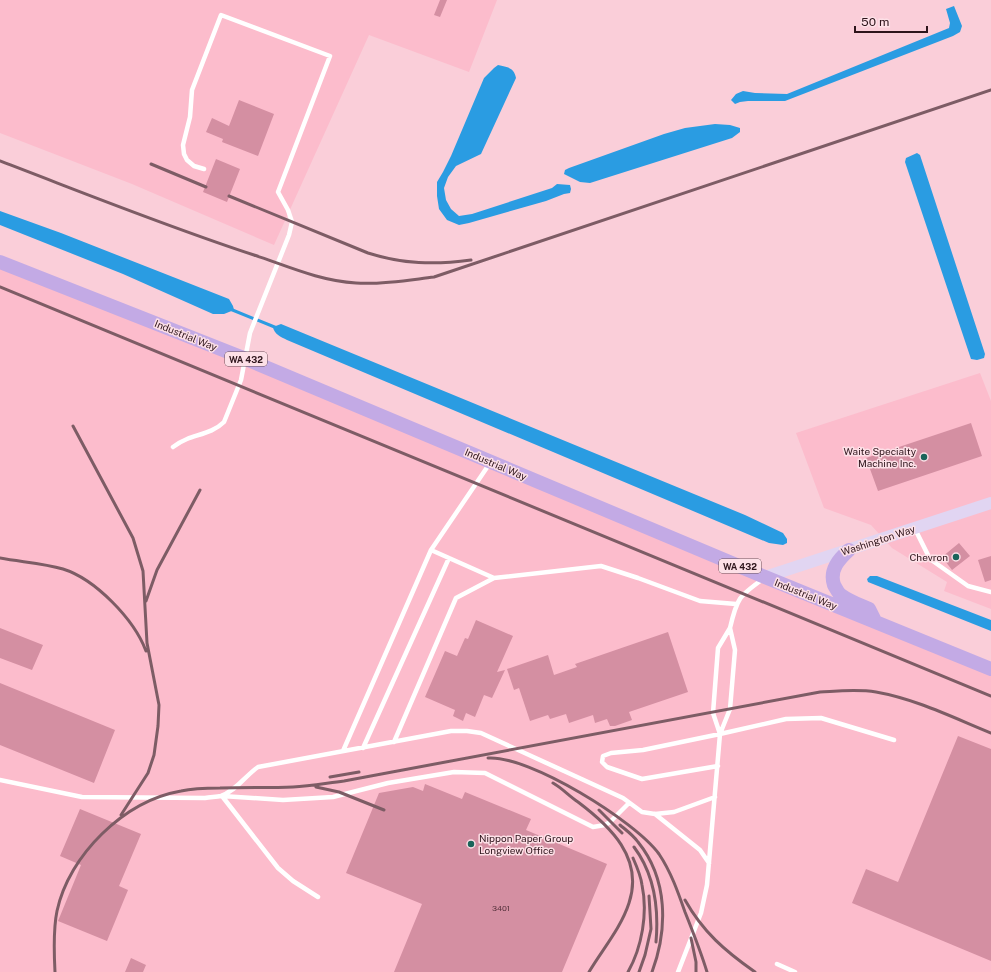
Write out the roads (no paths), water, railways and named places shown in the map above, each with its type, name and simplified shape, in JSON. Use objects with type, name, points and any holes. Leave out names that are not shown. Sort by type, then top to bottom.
[{"type":"main road","name":"Industrial Way","points":[[0,262],[246,359],[765,577],[991,669]]},
{"type":"main road","name":"Washington Way","points":[[765,577],[991,503]]},
{"type":"main road","points":[[849,550],[835,565],[833,573],[834,585],[840,595],[869,609],[875,622]]},
{"type":"lane","points":[[173,447],[216,428],[224,422],[241,380],[250,333],[289,235],[292,222],[288,210],[278,192],[330,56],[221,15],[192,90],[190,117],[183,145],[184,154],[187,160],[194,166],[204,169]]},
{"type":"lane","points":[[343,751],[430,550],[491,461]]},
{"type":"lane","points":[[914,528],[930,559],[968,586],[991,592]]},
{"type":"lane","points":[[430,550],[494,578]]},
{"type":"lane","points":[[363,748],[449,558]]},
{"type":"lane","points":[[394,742],[456,598],[494,578],[601,566],[700,601],[736,604]]},
{"type":"lane","points":[[720,734],[713,713],[718,648],[730,628],[736,604],[743,593],[765,577]]},
{"type":"lane","points":[[678,972],[702,913],[707,885],[720,734],[730,709],[735,650],[730,628]]},
{"type":"lane","points":[[718,766],[642,779],[607,767],[602,762],[603,756],[611,754],[643,750],[786,719],[821,718],[894,740]]},
{"type":"lane","points":[[222,796],[235,788],[250,772],[258,767],[451,731],[467,731],[481,733],[624,798],[642,812],[655,814],[674,812],[715,797]]},
{"type":"lane","points":[[0,780],[82,797],[198,798],[222,796],[283,800],[333,797],[388,783],[454,772],[485,773],[592,827],[605,825],[610,822],[629,802]]},
{"type":"lane","points":[[222,796],[278,868],[293,881],[318,897]]},
{"type":"lane","points":[[655,814],[700,850],[709,863]]},
{"type":"lane","points":[[777,964],[795,972]]},
{"type":"water","points":[[954,6],[962,26],[960,32],[953,36],[785,101],[748,101],[735,104],[731,100],[736,94],[743,91],[787,94],[949,28],[950,23],[946,9]]},
{"type":"water","points":[[498,65],[512,70],[516,78],[481,154],[456,166],[448,177],[444,188],[446,200],[451,209],[459,216],[472,214],[552,188],[557,184],[570,185],[571,189],[570,193],[546,201],[459,225],[447,220],[439,209],[437,182],[451,156],[484,78]]},
{"type":"water","points":[[715,124],[730,125],[740,128],[740,132],[732,138],[590,183],[580,182],[564,174],[565,170],[569,168],[664,134],[685,128]]},
{"type":"water","points":[[917,153],[920,155],[985,354],[984,358],[977,360],[971,359],[905,162],[906,158]]},
{"type":"water","points":[[0,211],[61,233],[229,299],[234,310],[224,314],[213,314],[123,274],[0,225]]},
{"type":"water","points":[[281,324],[745,515],[783,533],[787,539],[787,543],[783,545],[769,543],[287,340],[278,335],[273,327]]},
{"type":"water","points":[[870,576],[877,576],[991,620],[991,631],[868,582],[867,579]]},
{"type":"waterway","points":[[230,309],[277,328]]},
{"type":"railway","points":[[0,161],[158,221],[304,272],[343,282],[385,283],[434,277],[991,90]]},
{"type":"railway","points":[[151,164],[206,187]]},
{"type":"railway","points":[[229,196],[381,257],[431,263],[471,260]]},
{"type":"railway","points":[[0,287],[991,696]]},
{"type":"railway","points":[[73,426],[133,538],[143,571],[147,643],[159,705],[158,726],[154,755],[148,773],[121,815]]},
{"type":"railway","points":[[146,601],[157,570],[200,490]]},
{"type":"railway","points":[[0,558],[63,569],[88,582],[100,591],[123,614],[132,626],[146,651]]},
{"type":"railway","points":[[55,972],[54,934],[57,911],[63,890],[73,870],[86,851],[102,834],[139,806],[160,797],[181,791],[205,788],[293,787],[344,781],[820,692],[848,690],[876,692],[891,695],[935,710],[991,733]]},
{"type":"railway","points":[[488,758],[506,760],[529,767],[554,778],[605,808],[646,840],[659,854],[671,875],[707,972]]},
{"type":"railway","points":[[330,777],[359,772]]},
{"type":"railway","points":[[553,783],[590,811],[612,833],[628,858],[632,872],[632,887],[626,912],[589,972]]},
{"type":"railway","points":[[316,787],[339,792],[384,810]]},
{"type":"railway","points":[[599,810],[622,833]]},
{"type":"railway","points":[[620,825],[636,839],[648,856],[660,888],[663,922],[661,939],[652,972]]},
{"type":"railway","points":[[634,847],[647,869],[654,892],[657,917],[656,942]]},
{"type":"railway","points":[[628,972],[637,952],[644,918],[644,896],[639,872],[633,858]]},
{"type":"railway","points":[[639,972],[645,955],[651,929],[649,896]]},
{"type":"railway","points":[[685,900],[699,922],[707,931],[724,948],[755,972]]},
{"type":"railway","points":[[691,938],[696,962],[696,972]]},
{"type":"place","name":"Waite Specialty Machine Inc.","points":[[924,457]]},
{"type":"place","name":"Chevron","points":[[956,557]]},
{"type":"place","name":"Nippon Paper Group Longview Office","points":[[471,844]]}]
